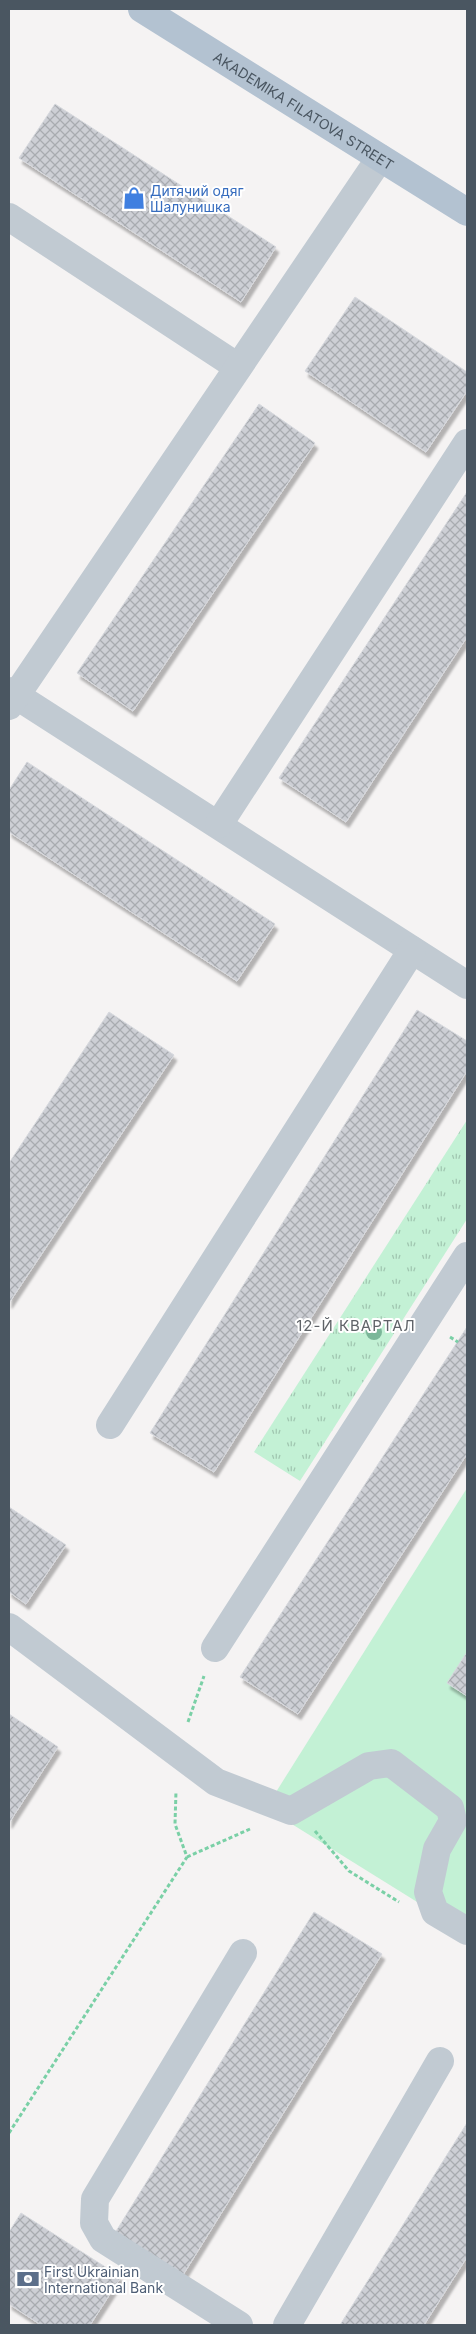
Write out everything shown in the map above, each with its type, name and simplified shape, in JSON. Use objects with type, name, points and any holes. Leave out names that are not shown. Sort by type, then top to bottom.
[{"type":"main road","name":"AKADEMIKA FILATOVA STREET","points":[[142,9],[467,212]]},
{"type":"lane","points":[[380,158],[11,697],[219,824],[467,985]]},
{"type":"lane","points":[[9,217],[238,367]]},
{"type":"lane","points":[[219,824],[467,443]]},
{"type":"lane","points":[[110,1425],[412,950]]},
{"type":"lane","points":[[214,1648],[467,1256]]},
{"type":"lane","points":[[9,1627],[216,1782],[291,1811],[369,1766],[391,1763],[450,1808],[453,1821],[437,1849],[428,1892],[435,1912],[467,1931]]},
{"type":"lane","points":[[240,2325],[103,2239],[94,2222],[95,2199],[243,1953]]},
{"type":"lane","points":[[287,2325],[440,2061]]},
{"type":"path","points":[[187,1857],[175,1824],[177,1752],[214,1648]]},
{"type":"path","points":[[9,2133],[187,1857],[291,1811],[306,1820],[350,1872],[412,1910],[435,1912]]},
{"type":"green space","points":[[467,1120],[467,1219],[300,1481],[254,1452]]},
{"type":"green space","points":[[467,1488],[467,1933],[266,1808]]},
{"type":"building","points":[[55,104],[276,247],[241,302],[19,158]]},
{"type":"building","points":[[355,297],[467,372],[467,391],[426,452],[305,371]]},
{"type":"building","points":[[259,404],[315,443],[133,711],[77,673]]},
{"type":"building","points":[[467,492],[467,637],[346,822],[279,778]]},
{"type":"building","points":[[27,762],[275,924],[237,981],[9,832],[9,790]]},
{"type":"building","points":[[417,1010],[467,1041],[467,1071],[214,1472],[150,1433]]},
{"type":"building","points":[[109,1012],[174,1055],[9,1303],[9,1163]]},
{"type":"building","points":[[467,1327],[467,1454],[298,1714],[240,1677]]},
{"type":"building","points":[[9,1507],[66,1545],[26,1604],[9,1592]]},
{"type":"building","points":[[467,1652],[467,1696],[447,1683]]},
{"type":"building","points":[[9,1714],[58,1747],[9,1823]]},
{"type":"building","points":[[314,1912],[382,1954],[178,2283],[110,2241]]},
{"type":"building","points":[[467,2123],[467,2257],[424,2325],[340,2325]]},
{"type":"building","points":[[21,2213],[121,2277],[90,2325],[41,2325],[9,2304],[9,2232]]},
{"type":"place","name":"Дитячий одяг Шалунишка","points":[[134,198]]},
{"type":"place","name":"First Ukrainian International Bank","points":[[28,2279]]},
{"type":"district","name":"12-Й КВАРТАЛ","points":[[356,1325]]}]
